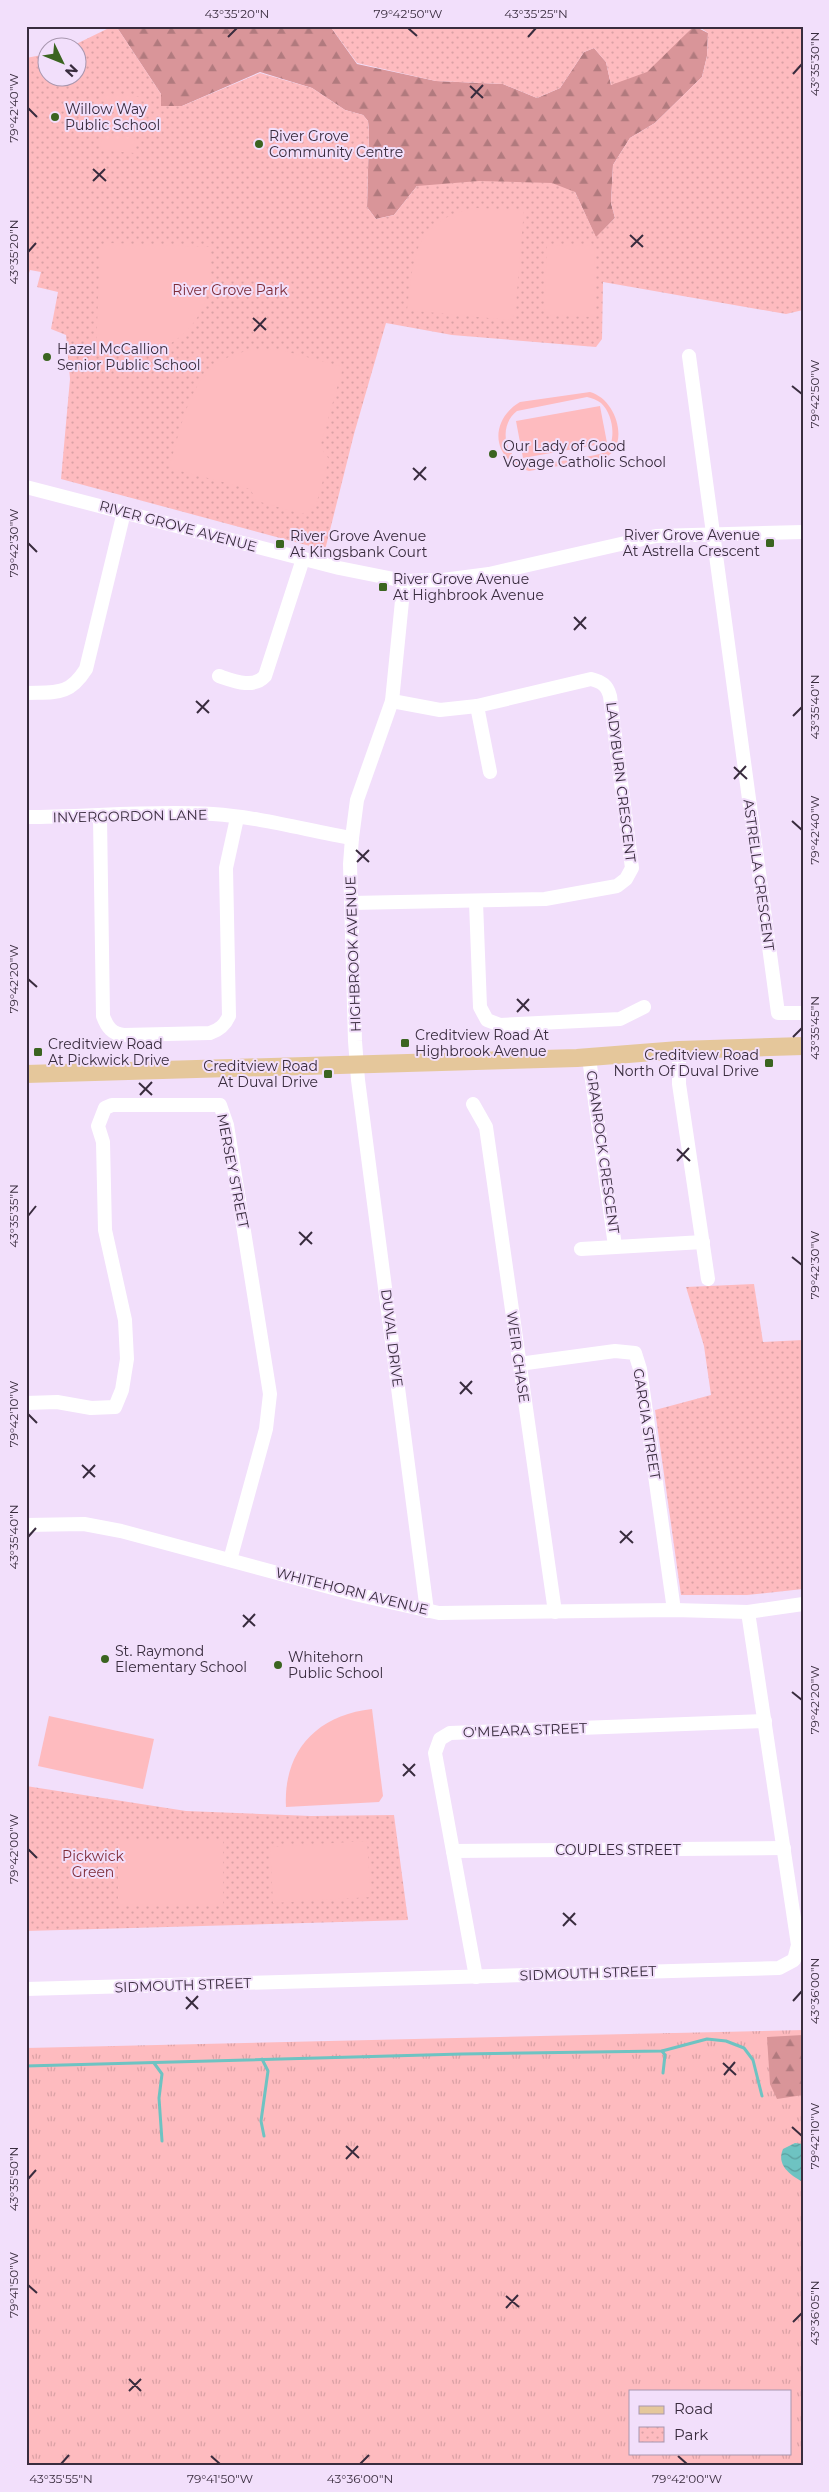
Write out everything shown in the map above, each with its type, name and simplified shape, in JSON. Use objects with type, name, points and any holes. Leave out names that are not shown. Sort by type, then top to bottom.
[{"type":"main road","points":[[26,1074],[589,1058],[679,1050],[803,1046]]},
{"type":"street","points":[[689,356],[712,534]]},
{"type":"street","name":"RIVER GROVE AVENUE","points":[[26,487],[303,559],[404,581],[443,580],[489,574],[643,538],[803,532]]},
{"type":"street","points":[[26,693],[63,692],[78,682],[86,669],[124,512]]},
{"type":"street","name":"ASTRELLA CRESCENT","points":[[712,534],[778,1013],[803,1013]]},
{"type":"street","points":[[219,676],[238,682],[254,683],[265,676],[303,559]]},
{"type":"street","name":"HIGHBROOK AVENUE","points":[[357,1064],[351,903],[352,838],[357,800],[392,702],[404,581]]},
{"type":"street","name":"LADYBURN CRESCENT","points":[[351,903],[476,902],[545,899],[617,886],[630,874],[632,860],[608,688],[601,681],[591,680],[477,706],[440,710],[392,702]]},
{"type":"street","points":[[477,706],[490,772]]},
{"type":"street","name":"INVERGORDON LANE","points":[[26,817],[174,812],[237,818],[352,838]]},
{"type":"street","points":[[100,816],[103,1016],[112,1031],[117,1035],[124,1036],[210,1033],[216,1031],[227,1022],[229,1016],[226,868],[237,818]]},
{"type":"street","points":[[476,902],[480,1007],[487,1020],[500,1025],[620,1019],[644,1007]]},
{"type":"street","points":[[679,1050],[679,1084],[708,1279]]},
{"type":"street","name":"GRANROCK CRESCENT","points":[[589,1058],[615,1246]]},
{"type":"street","name":"DUVAL DRIVE","points":[[357,1064],[427,1611]]},
{"type":"street","name":"WEIR CHASE","points":[[473,1104],[486,1127],[554,1612]]},
{"type":"street","name":"MERSEY STREET","points":[[26,1403],[57,1402],[91,1408],[115,1407],[122,1390],[127,1359],[125,1320],[105,1230],[103,1142],[98,1126],[105,1108],[112,1105],[220,1105],[227,1125],[270,1394],[266,1429],[230,1560]]},
{"type":"street","name":"GRANROCK CRESCENT","points":[[581,1248],[702,1242]]},
{"type":"street","name":"GARCIA STREET","points":[[520,1364],[614,1351],[634,1353],[640,1369],[674,1610]]},
{"type":"street","name":"WHITEHORN AVENUE","points":[[26,1525],[84,1524],[121,1531],[439,1613],[674,1610],[748,1612],[803,1604]]},
{"type":"street","name":"SIDMOUTH STREET","points":[[26,1990],[779,1968],[794,1960],[798,1945],[748,1612]]},
{"type":"street","name":"O'MEARA STREET","points":[[476,1977],[435,1753],[440,1739],[450,1733],[764,1721]]},
{"type":"street","name":"COUPLES STREET","points":[[453,1851],[784,1848]]},
{"type":"green space","points":[[116,26],[330,26],[357,64],[436,81],[503,84],[537,98],[560,88],[584,52],[594,48],[606,62],[611,85],[680,39],[694,26],[708,33],[707,56],[702,77],[655,123],[630,138],[613,165],[611,203],[615,218],[596,238],[575,192],[417,186],[394,215],[376,219],[367,207],[369,132],[368,121],[363,115],[345,110],[312,88],[260,72],[182,106],[160,106],[161,94]]},
{"type":"green space","name":"River Grove Park","points":[[116,26],[161,94],[161,106],[182,106],[260,73],[312,88],[345,110],[363,115],[368,121],[369,132],[367,207],[376,219],[394,215],[417,186],[479,181],[552,183],[575,192],[596,237],[615,218],[611,203],[613,165],[630,138],[655,123],[702,77],[707,56],[708,33],[698,26],[803,26],[803,310],[786,314],[603,282],[602,339],[596,347],[452,335],[386,323],[354,434],[325,550],[61,479],[70,379],[66,335],[51,329],[58,292],[37,287],[41,272],[30,270],[26,282],[26,58],[38,56],[38,88],[88,88],[88,38]]},
{"type":"green space","points":[[330,26],[694,26],[647,72],[611,85],[606,62],[594,48],[584,52],[560,88],[537,98],[503,84],[436,81],[357,63]]},
{"type":"green space","points":[[105,93],[139,97],[137,112],[104,109]]},
{"type":"green space","points":[[103,114],[137,117],[135,132],[102,129]]},
{"type":"green space","points":[[102,134],[135,137],[134,153],[100,150]]},
{"type":"green space","points":[[473,208],[524,210],[515,315],[509,320],[407,310],[415,258],[427,233],[438,223]]},
{"type":"green space","points":[[109,243],[210,247],[210,279],[205,301],[194,323],[176,340],[155,350],[143,352],[96,351],[100,251]]},
{"type":"green space","points":[[547,245],[595,246],[594,317],[544,315]]},
{"type":"green space","points":[[260,349],[281,350],[343,367],[320,447],[329,459],[316,505],[302,514],[257,501],[250,489],[169,468],[187,408],[195,390],[205,375],[219,362],[237,354]]},
{"type":"green space","points":[[590,392],[600,397],[614,415],[618,426],[616,446],[610,454],[601,459],[529,471],[517,466],[507,459],[501,450],[499,430],[503,419],[520,402]],"holes":[[[587,397],[601,403],[611,420],[612,441],[606,452],[568,460],[530,464],[514,456],[506,441],[506,433],[507,425],[517,411]]]},
{"type":"green space","points":[[600,406],[607,443],[523,458],[516,421]]},
{"type":"green space","points":[[754,1284],[763,1342],[803,1340],[803,1589],[747,1595],[681,1595],[655,1410],[711,1395],[704,1346],[686,1287]]},
{"type":"green space","points":[[372,1709],[383,1796],[379,1802],[286,1807],[290,1769],[297,1753],[307,1739],[335,1719]]},
{"type":"green space","points":[[49,1716],[154,1739],[143,1789],[38,1766]]},
{"type":"green space","name":"Pickwick Green","points":[[26,1786],[186,1811],[311,1816],[394,1815],[408,1920],[26,1931]]},
{"type":"green space","points":[[118,1839],[223,1839],[223,1905],[118,1905]]},
{"type":"green space","points":[[367,1841],[371,1897],[273,1903],[270,1847]]},
{"type":"green space","points":[[803,2030],[803,2466],[26,2466],[26,2048]]},
{"type":"green space","points":[[803,2035],[803,2095],[777,2099],[770,2084],[767,2037]]},
{"type":"water","points":[[795,2143],[803,2144],[803,2182],[789,2173],[781,2160],[783,2149]]},
{"type":"waterway","points":[[26,2066],[462,2054],[662,2051],[707,2039],[726,2041],[744,2048],[753,2060],[762,2096]]},
{"type":"waterway","points":[[662,2051],[665,2055],[663,2073]]},
{"type":"waterway","points":[[262,2059],[268,2071],[261,2121],[264,2136]]},
{"type":"waterway","points":[[154,2063],[162,2074],[159,2098],[162,2141]]},
{"type":"place","name":"Willow Way Public School","points":[[55,117]]},
{"type":"place","name":"River Grove Community Centre","points":[[259,144]]},
{"type":"place","name":"Hazel McCallion Senior Public School","points":[[47,357]]},
{"type":"place","name":"Our Lady of Good Voyage Catholic School","points":[[493,454]]},
{"type":"place","name":"River Grove Avenue At Astrella Crescent","points":[[770,543]]},
{"type":"place","name":"River Grove Avenue At Kingsbank Court","points":[[280,544]]},
{"type":"place","name":"River Grove Avenue At Highbrook Avenue","points":[[383,587]]},
{"type":"place","name":"Creditview Road At Highbrook Avenue","points":[[405,1043]]},
{"type":"place","name":"Creditview Road At Pickwick Drive","points":[[38,1052]]},
{"type":"place","name":"Creditview Road North Of Duval Drive","points":[[769,1063]]},
{"type":"place","name":"Creditview Road At Duval Drive","points":[[328,1074]]},
{"type":"place","name":"St. Raymond Elementary School","points":[[105,1659]]},
{"type":"place","name":"Whitehorn Public School","points":[[278,1665]]}]
